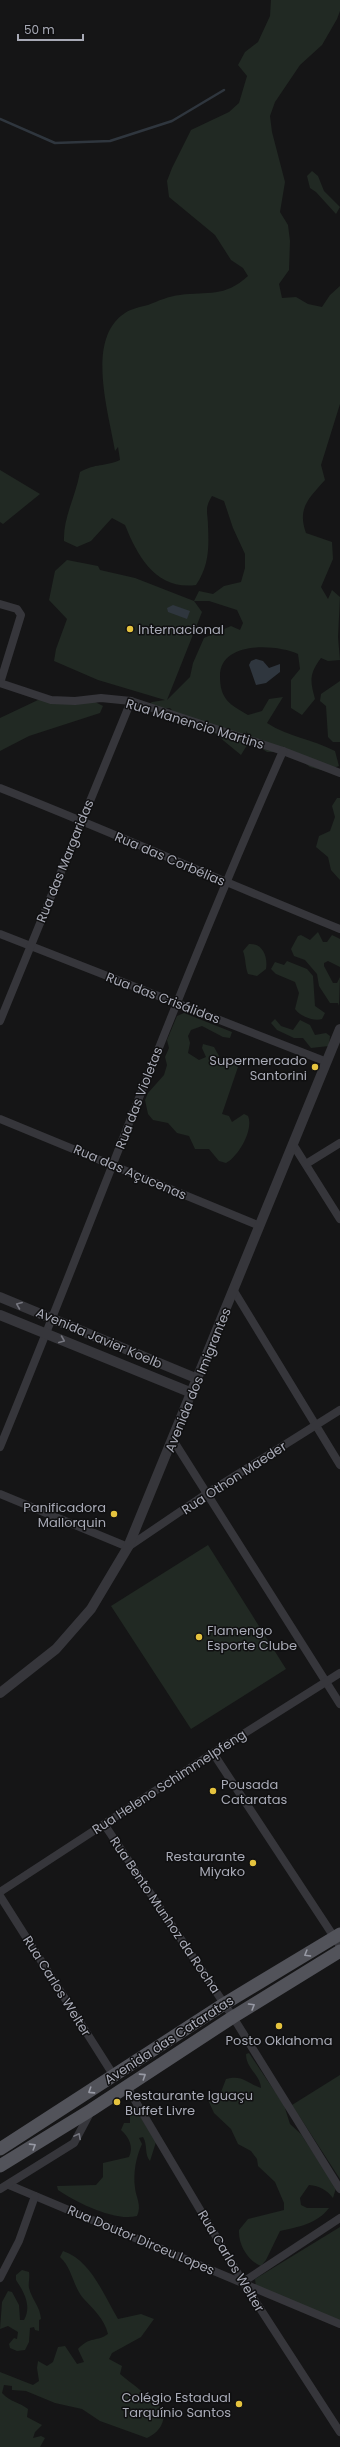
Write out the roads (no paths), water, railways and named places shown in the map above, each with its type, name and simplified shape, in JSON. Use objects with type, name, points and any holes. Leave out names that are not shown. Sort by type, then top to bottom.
[{"type":"main road","name":"Avenida das Cataratas","points":[[0,2149],[224,2004],[338,1939]]},
{"type":"main road","name":"Avenida das Cataratas","points":[[0,2166],[92,2110],[233,2017],[340,1951]]},
{"type":"street","points":[[0,604],[17,609],[21,615],[2,668],[0,683]]},
{"type":"street","name":"Rua Manencio Martins","points":[[0,683],[51,700],[75,701],[101,698],[131,701],[283,751],[340,774]]},
{"type":"street","name":"Rua das Margaridas","points":[[0,1021],[131,701]]},
{"type":"street","name":"Rua das Violetas","points":[[0,1447],[53,1319],[224,882],[283,751]]},
{"type":"street","name":"Rua das Corbélias","points":[[0,788],[82,820],[224,882],[340,929]]},
{"type":"street","name":"Rua das Crisálidas","points":[[0,934],[327,1062]]},
{"type":"street","name":"Avenida dos Imigrantes","points":[[0,1693],[56,1649],[91,1609],[128,1548],[294,1146],[340,1029]]},
{"type":"street","name":"Rua das Açucenas","points":[[0,1118],[260,1226]]},
{"type":"street","points":[[306,1164],[340,1143]]},
{"type":"street","points":[[294,1146],[340,1219]]},
{"type":"street","points":[[234,1291],[315,1427],[340,1465]]},
{"type":"street","name":"Avenida Javier Koelb","points":[[0,1297],[198,1379]]},
{"type":"street","name":"Avenida Javier Koelb","points":[[0,1315],[192,1393]]},
{"type":"street","name":"Rua Othon Maeder","points":[[128,1548],[206,1494],[340,1410]]},
{"type":"street","points":[[173,1440],[340,1704]]},
{"type":"street","points":[[0,1494],[128,1548]]},
{"type":"street","name":"Rua Heleno Schimmelpfeng","points":[[0,1892],[213,1753],[340,1673]]},
{"type":"street","points":[[213,1753],[338,1939]]},
{"type":"street","name":"Rua Bento Munhoz da Rocha","points":[[104,1824],[233,2017],[340,2189]]},
{"type":"street","name":"Rua Carlos Welter","points":[[0,1896],[114,2076]]},
{"type":"street","name":"Rua Carlos Welter","points":[[127,2087],[243,2282],[340,2432]]},
{"type":"street","name":"Avenida das Cataratas","points":[[0,2189],[9,2185],[74,2143],[92,2110]]},
{"type":"street","name":"Rua Doutor Dirceu Lopes","points":[[9,2185],[340,2324]]},
{"type":"street","points":[[0,2278],[19,2241],[35,2196]]},
{"type":"street","points":[[243,2282],[340,2218]]},
{"type":"waterway","points":[[0,119],[55,143],[110,141],[172,121],[224,90]]},
{"type":"place","name":"Internacional","points":[[130,629]]},
{"type":"place","name":"Supermercado Santorini","points":[[315,1067]]},
{"type":"place","name":"Panificadora Mallorquin","points":[[114,1514]]},
{"type":"place","name":"Flamengo Esporte Clube","points":[[199,1637]]},
{"type":"place","name":"Pousada Cataratas","points":[[213,1791]]},
{"type":"place","name":"Restaurante Miyako","points":[[253,1863]]},
{"type":"place","name":"Posto Oklahoma","points":[[279,2026]]},
{"type":"place","name":"Restaurante Iguaçu Buffet Livre","points":[[117,2102]]},
{"type":"place","name":"Colégio Estadual Tarquínio Santos","points":[[239,2404]]}]
